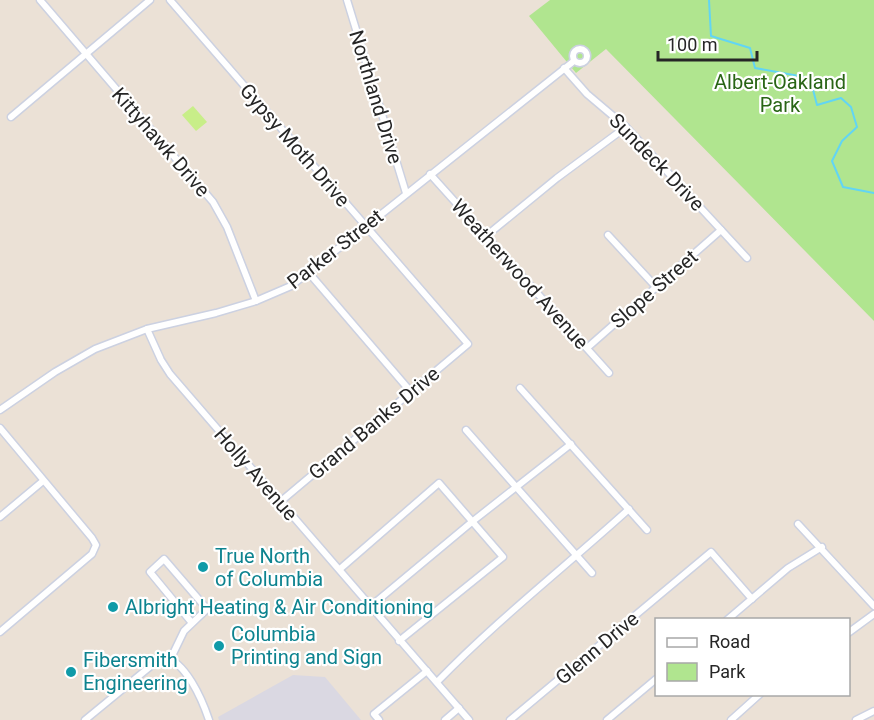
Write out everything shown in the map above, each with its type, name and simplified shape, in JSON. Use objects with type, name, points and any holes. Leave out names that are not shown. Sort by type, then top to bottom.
[{"type":"street","name":"Kittyhawk Drive","points":[[40,0],[213,202],[227,227],[256,300]]},
{"type":"street","points":[[11,117],[150,0]]},
{"type":"street","name":"Gypsy Moth Drive","points":[[170,0],[468,344]]},
{"type":"street","name":"Northland Drive","points":[[347,0],[406,193]]},
{"type":"street","name":"Parker Street","points":[[0,410],[78,357],[95,349],[147,329],[216,313],[291,286],[574,61]]},
{"type":"street","name":"Sundeck Drive","points":[[564,68],[587,94],[626,127],[747,258]]},
{"type":"street","points":[[486,236],[557,178],[626,127]]},
{"type":"street","name":"Weatherwood Avenue","points":[[430,174],[609,374]]},
{"type":"street","name":"Slope Street","points":[[587,348],[721,230]]},
{"type":"street","points":[[608,235],[656,287]]},
{"type":"street","points":[[309,273],[411,392]]},
{"type":"street","name":"Holly Avenue","points":[[147,329],[170,374],[469,720]]},
{"type":"street","name":"Grand Banks Drive","points":[[280,502],[468,344]]},
{"type":"street","points":[[520,388],[647,530]]},
{"type":"street","points":[[0,428],[96,545],[92,554],[0,632]]},
{"type":"street","points":[[466,430],[592,573]]},
{"type":"street","points":[[371,606],[473,521],[571,444]]},
{"type":"street","points":[[0,517],[44,481]]},
{"type":"street","points":[[340,569],[439,483],[503,557],[399,641]]},
{"type":"street","points":[[437,682],[470,648],[629,509]]},
{"type":"street","points":[[798,524],[822,547],[874,606]]},
{"type":"street","points":[[729,618],[788,568],[822,547]]},
{"type":"street","name":"Glenn Drive","points":[[510,720],[711,552],[752,599]]},
{"type":"street","points":[[171,658],[184,631],[207,609],[164,559],[150,572],[192,623]]},
{"type":"street","points":[[850,632],[874,614]]},
{"type":"street","points":[[85,720],[163,656],[171,658],[199,692],[209,720]]},
{"type":"street","points":[[377,717],[427,671]]},
{"type":"street","points":[[607,720],[655,681]]},
{"type":"street","points":[[731,720],[758,696]]},
{"type":"street","points":[[445,720],[459,708]]},
{"type":"street","points":[[856,720],[874,711]]},
{"type":"shaded area","points":[[293,675],[325,677],[361,720],[219,720],[218,717]]},
{"type":"green space","name":"Albert-Oakland Park","points":[[550,0],[874,0],[874,321],[606,49],[576,73],[529,16]]},
{"type":"green space","points":[[193,106],[207,122],[196,131],[182,115]]},
{"type":"waterway","points":[[709,0],[711,36],[750,48],[755,68],[810,78],[817,105],[841,98],[851,107],[857,127],[842,141],[832,161],[843,187],[874,193]]},
{"type":"place","name":"True North of Columbia","points":[[203,567]]},
{"type":"place","name":"Albright Heating & Air Conditioning","points":[[113,607]]},
{"type":"place","name":"Columbia Printing and Sign","points":[[219,646]]},
{"type":"place","name":"Fibersmith Engineering","points":[[71,672]]}]
